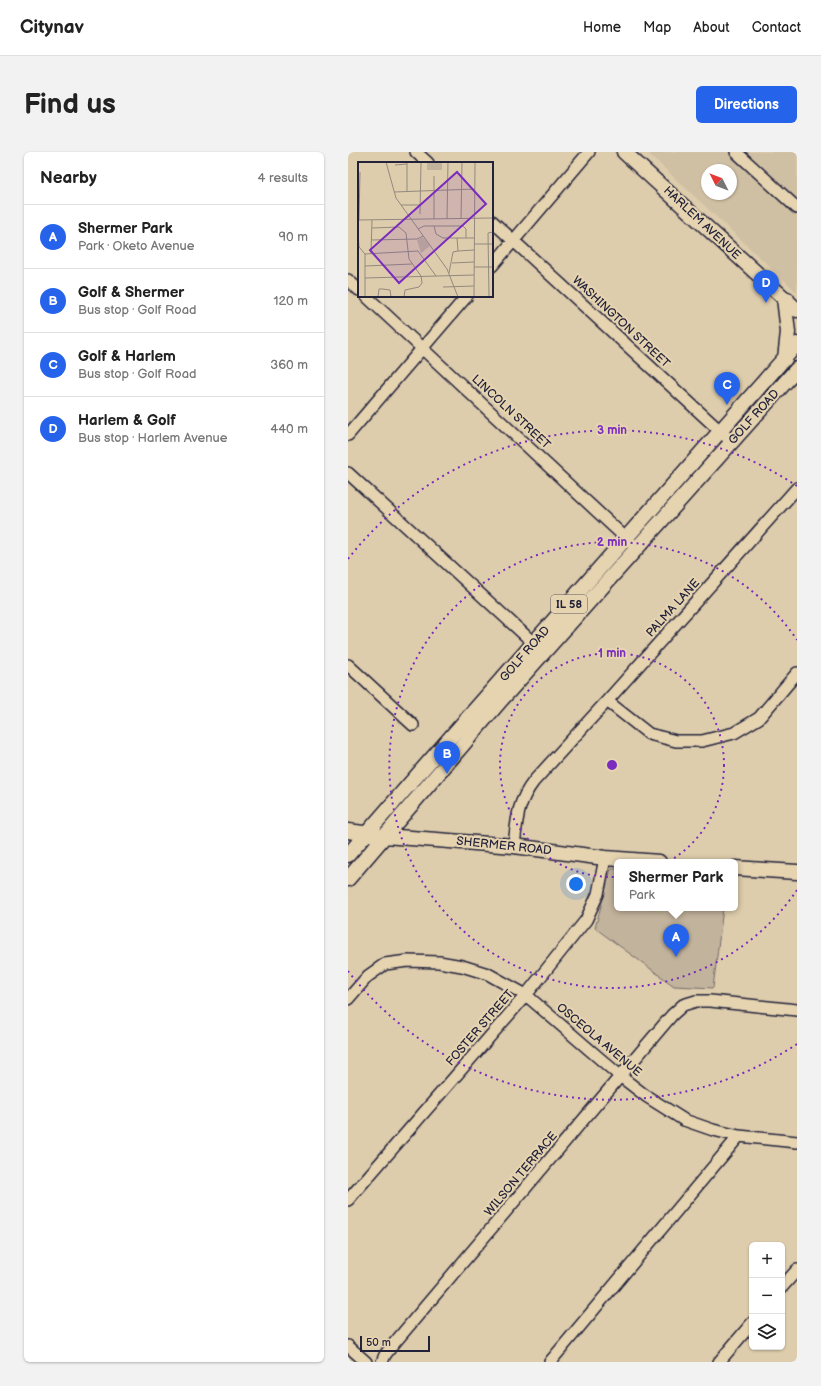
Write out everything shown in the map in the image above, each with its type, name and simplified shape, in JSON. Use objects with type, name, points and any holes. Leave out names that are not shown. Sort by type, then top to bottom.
[{"type":"main road","name":"HARLEM AVENUE","points":[[624,152],[790,299],[797,310]]},
{"type":"main road","points":[[785,358],[790,299]]},
{"type":"main road","name":"GOLF ROAD","points":[[348,879],[456,752],[627,538],[797,344]]},
{"type":"main road","name":"GOLF ROAD","points":[[348,855],[538,648],[638,549],[732,442],[791,379],[797,370]]},
{"type":"main road","name":"SHERMER ROAD","points":[[348,831],[385,836],[514,846],[618,859]]},
{"type":"main road","points":[[738,868],[797,872]]},
{"type":"street","points":[[416,152],[427,162]]},
{"type":"street","points":[[493,265],[589,152]]},
{"type":"street","points":[[736,152],[797,208]]},
{"type":"street","name":"WASHINGTON STREET","points":[[493,222],[732,442]]},
{"type":"street","points":[[348,280],[358,289]]},
{"type":"street","name":"LINCOLN STREET","points":[[367,297],[638,549]]},
{"type":"street","points":[[348,435],[466,297]]},
{"type":"street","points":[[348,473],[538,648]]},
{"type":"street","name":"PALMA LANE","points":[[514,846],[516,823],[525,792],[797,488]]},
{"type":"street","points":[[348,665],[413,725]]},
{"type":"street","points":[[607,701],[649,734],[676,741],[702,741],[734,733],[759,718],[797,673]]},
{"type":"street","name":"FOSTER STREET","points":[[348,1200],[526,995],[586,920],[598,894],[605,858]]},
{"type":"street","name":"OSCEOLA AVENUE","points":[[348,999],[368,976],[385,964],[408,961],[439,962],[462,966],[488,974],[526,995],[620,1076],[646,1096],[684,1120],[713,1130],[739,1136],[797,1142]]},
{"type":"street","name":"WILSON TERRACE","points":[[382,1362],[391,1347],[672,1015],[683,1005],[696,1001],[710,1001],[797,1010]]},
{"type":"street","points":[[550,1362],[739,1136]]},
{"type":"street","points":[[785,1284],[797,1270]]},
{"type":"street","points":[[719,1362],[749,1327]]},
{"type":"street","points":[[348,1346],[366,1362]]},
{"type":"shaded area","points":[[647,152],[797,152],[797,292]]},
{"type":"shaded area","points":[[611,869],[614,869],[614,911],[723,911],[713,988],[674,986],[595,928]]},
{"type":"place","name":"Harlem & Golf","points":[[766,303]]},
{"type":"place","name":"Golf & Harlem","points":[[727,405]]},
{"type":"place","name":"Golf & Shermer","points":[[447,774]]},
{"type":"place","name":"Shermer Park","points":[[676,957]]}]
